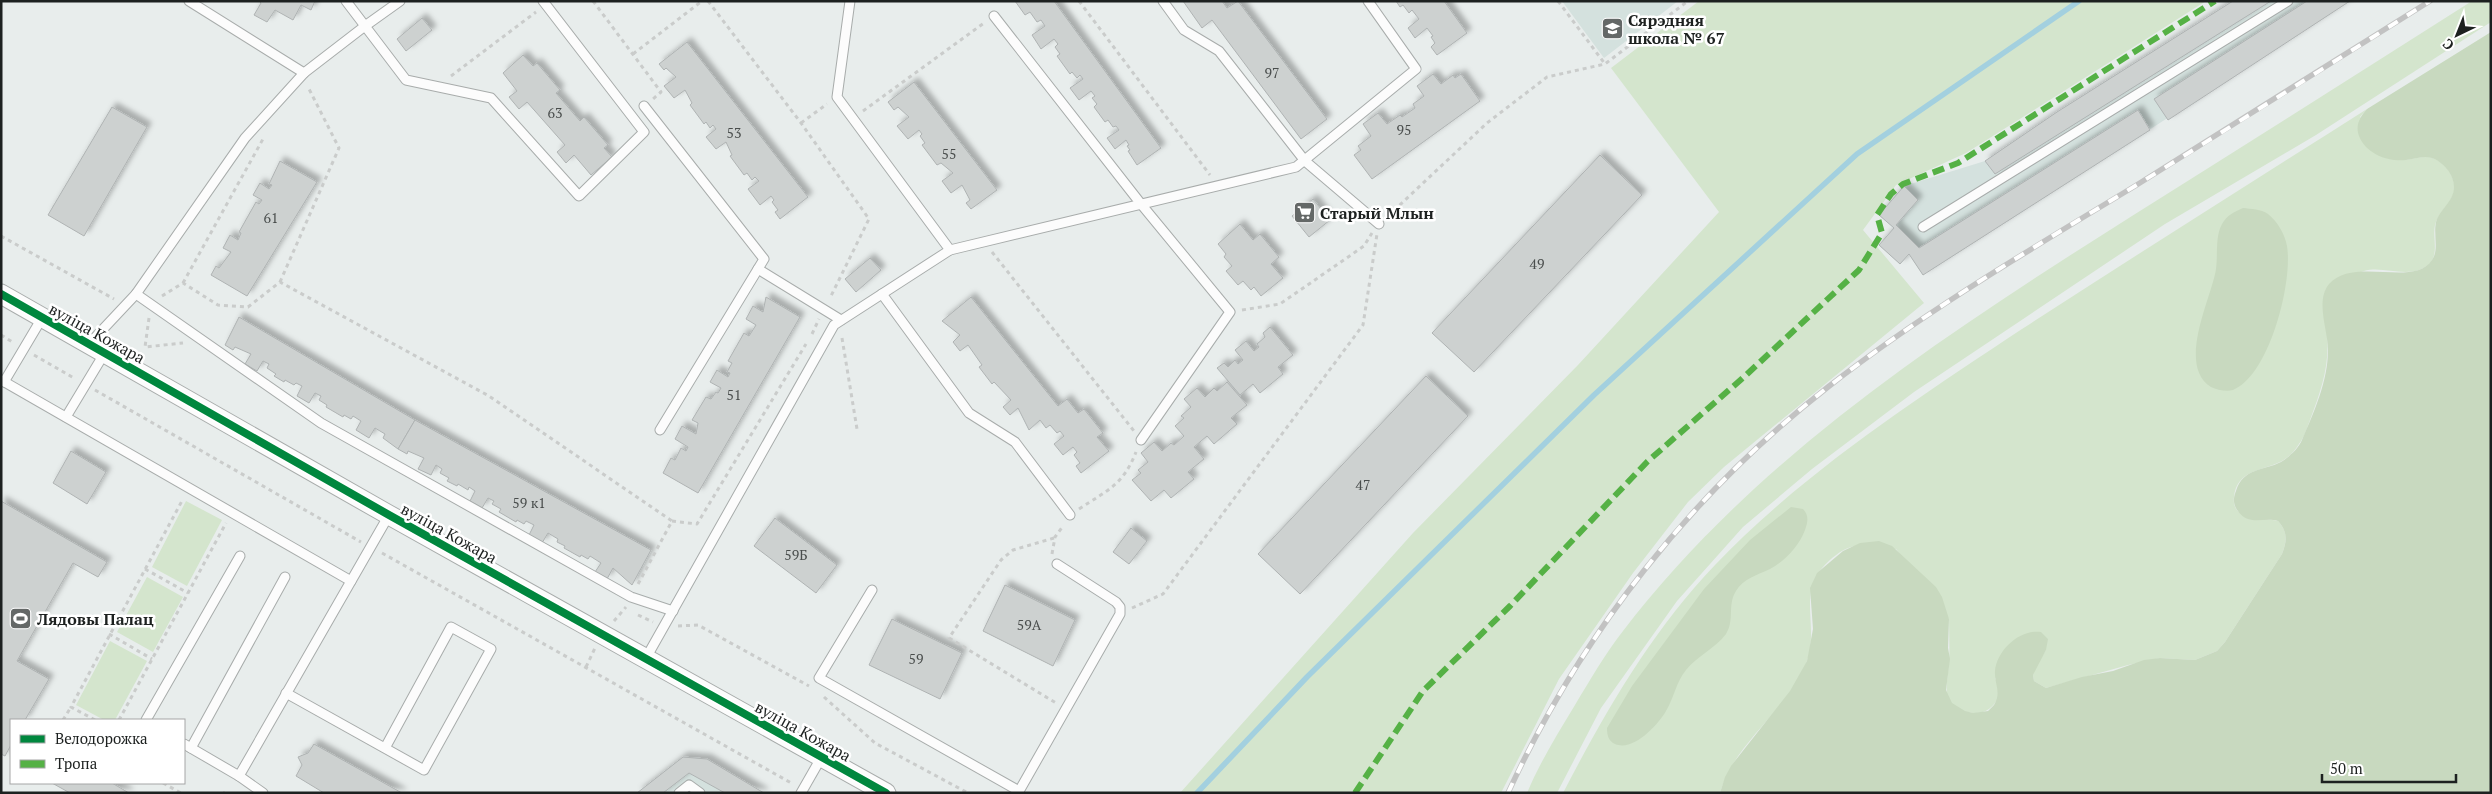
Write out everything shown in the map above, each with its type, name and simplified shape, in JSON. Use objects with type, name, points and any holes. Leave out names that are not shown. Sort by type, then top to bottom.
[{"type":"street","name":"вуліца Кожара","points":[[1,294],[389,515],[886,793]]},
{"type":"lane","points":[[189,1],[304,73]]},
{"type":"lane","points":[[346,1],[406,80],[491,98],[579,196],[644,132],[544,3]]},
{"type":"lane","points":[[66,417],[86,385],[96,349],[245,138],[304,73],[400,1]]},
{"type":"lane","points":[[850,1],[837,98],[950,250]]},
{"type":"lane","points":[[1162,1],[1184,30],[1220,51],[1305,161],[1379,224]]},
{"type":"lane","points":[[646,658],[834,325],[950,250],[1296,167],[1416,69],[1368,1]]},
{"type":"lane","points":[[1923,227],[2288,1]]},
{"type":"lane","points":[[994,16],[1230,312],[1141,440]]},
{"type":"lane","points":[[644,106],[764,260],[660,430]]},
{"type":"lane","points":[[758,269],[841,320]]},
{"type":"lane","points":[[136,294],[322,423],[631,597],[673,611]]},
{"type":"lane","points":[[882,294],[969,414],[1015,442],[1070,515]]},
{"type":"lane","points":[[42,318],[3,381],[351,580]]},
{"type":"lane","points":[[239,776],[389,515]]},
{"type":"lane","points":[[147,719],[240,556]]},
{"type":"lane","points":[[872,590],[819,678],[1018,792],[1120,614],[1120,608],[1116,602],[1057,564]]},
{"type":"lane","points":[[263,793],[239,776],[187,746],[285,577]]},
{"type":"lane","points":[[286,693],[424,770],[491,649],[451,627],[385,748]]},
{"type":"lane","points":[[802,791],[822,758]]},
{"type":"lane","points":[[679,793],[689,785],[700,793]]},
{"type":"path","points":[[593,1],[661,92],[644,106]]},
{"type":"path","points":[[633,54],[702,1]]},
{"type":"path","points":[[1079,1],[1218,186]]},
{"type":"path","points":[[1558,1],[1605,64]]},
{"type":"path","points":[[1230,312],[1280,304],[1364,246],[1379,224],[1488,123],[1547,77],[1605,64],[1688,1]]},
{"type":"path","points":[[437,86],[544,3]]},
{"type":"path","points":[[853,119],[994,16]]},
{"type":"path","points":[[302,92],[314,81]]},
{"type":"path","points":[[183,283],[218,305],[248,307],[280,282],[339,148],[308,87]]},
{"type":"path","points":[[801,123],[837,98]]},
{"type":"path","points":[[146,347],[150,303],[183,283],[264,138]]},
{"type":"path","points":[[1120,614],[1163,594],[1364,325],[1379,224]]},
{"type":"path","points":[[1,236],[125,306]]},
{"type":"path","points":[[984,242],[1141,440],[1128,472],[1113,487],[1070,515],[1055,538],[1051,551],[1057,564]]},
{"type":"path","points":[[280,282],[489,396],[672,520],[626,609],[602,633],[586,667]]},
{"type":"path","points":[[841,320],[843,352],[857,429]]},
{"type":"path","points":[[1,335],[370,547],[586,667],[802,791]]},
{"type":"path","points":[[64,719],[189,487]]},
{"type":"path","points":[[120,719],[232,512]]},
{"type":"path","points":[[1055,538],[1013,550],[1001,560],[949,638],[1066,709]]},
{"type":"path","points":[[145,569],[188,593]]},
{"type":"path","points":[[109,634],[152,659]]},
{"type":"path","points":[[71,707],[93,719]]},
{"type":"path","points":[[165,784],[181,793]]},
{"type":"shaded area","name":"Сярэдняя школа № 67","points":[[1562,1],[1678,1],[1604,58]]},
{"type":"shaded area","points":[[2233,1],[2350,1],[1923,275],[1909,254],[1900,264],[1879,245],[1894,228],[1879,215],[1904,186],[1985,161],[2057,112]]},
{"type":"shaded area","points":[[683,757],[707,759],[764,793],[637,793]]},
{"type":"green space","points":[[1699,1],[2206,1],[1966,153],[1896,185],[1863,230],[1924,303],[1724,467],[1688,502],[1633,573],[1559,679],[1501,793],[1180,793],[1413,533],[1578,365],[1719,212],[1611,68]]},
{"type":"green space","points":[[2472,1],[2491,1],[2491,22],[2316,135],[2165,224],[1914,392],[1812,469],[1743,527],[1677,601],[1601,708],[1557,793],[1527,793],[1556,737],[1598,667],[1623,631],[1676,567],[1733,508],[1795,453],[1859,401],[1993,305]]},
{"type":"green space","points":[[2491,32],[2491,793],[1720,793],[1731,766],[1790,691],[1807,661],[1813,629],[1810,588],[1817,573],[1843,551],[1860,543],[1879,541],[1892,546],[1936,587],[1942,597],[1949,619],[1948,648],[1950,659],[1946,690],[1952,703],[1965,711],[1973,713],[1988,711],[1994,705],[1998,692],[1995,671],[2000,656],[2011,642],[2018,637],[2033,632],[2041,632],[2048,639],[2046,650],[2033,675],[2034,681],[2046,688],[2082,677],[2113,671],[2144,660],[2160,658],[2195,660],[2217,651],[2225,642],[2284,549],[2285,533],[2278,521],[2251,520],[2246,518],[2236,508],[2234,497],[2243,478],[2254,471],[2281,462],[2298,447],[2302,440],[2320,396],[2326,373],[2328,350],[2323,316],[2325,291],[2329,284],[2340,276],[2353,272],[2398,273],[2412,272],[2423,268],[2434,256],[2437,219],[2453,192],[2454,182],[2450,173],[2444,166],[2432,158],[2392,160],[2372,152],[2359,136],[2359,121],[2367,109]]},
{"type":"green space","points":[[2367,109],[2360,117],[2406,160],[2429,157],[2445,166],[2454,183],[2453,195],[2436,221],[2434,230],[2435,251],[2432,261],[2428,265],[2421,269],[2405,272],[2372,270],[2359,272],[2326,289],[2323,306],[2328,345],[2326,367],[2318,399],[2304,436],[2301,442],[2285,459],[2245,476],[2236,488],[2234,497],[2234,505],[2243,515],[2278,521],[2285,533],[2284,549],[2225,642],[2217,651],[2195,660],[2160,658],[2046,688],[2034,681],[2033,675],[2035,667],[2046,650],[1995,678],[1998,685],[1998,698],[1988,710],[1977,713],[1962,711],[1949,701],[1947,694],[1949,619],[1896,549],[1855,546],[1844,550],[1832,558],[1816,577],[1810,599],[1811,636],[1807,661],[1788,695],[1737,757],[1727,774],[1720,793],[1563,793],[1631,673],[1671,617],[1715,565],[1785,499],[1901,410],[1941,383],[2065,301]]},
{"type":"green space","points":[[2243,208],[2265,212],[2274,220],[2280,228],[2287,246],[2288,262],[2282,303],[2268,347],[2258,366],[2246,381],[2233,390],[2225,391],[2211,387],[2201,377],[2196,363],[2196,347],[2203,313],[2216,269],[2220,229],[2228,216]]},
{"type":"green space","points":[[186,501],[222,520],[187,586],[152,567]]},
{"type":"green space","points":[[1791,507],[1803,509],[1807,519],[1805,530],[1795,547],[1776,566],[1742,583],[1733,596],[1729,629],[1726,634],[1686,670],[1669,706],[1651,730],[1637,741],[1629,744],[1613,743],[1608,737],[1607,728],[1632,686],[1704,589],[1750,540]]},
{"type":"green space","points":[[147,577],[183,597],[153,652],[117,632]]},
{"type":"green space","points":[[110,641],[147,661],[116,719],[102,719],[76,705]]},
{"type":"building","points":[[259,1],[315,1],[311,10],[301,5],[293,20],[275,10],[267,22],[254,15],[261,3]]},
{"type":"building","points":[[1015,1],[1054,1],[1161,148],[1137,165],[1128,151],[1130,150],[1126,140],[1115,149],[1107,138],[1119,130],[1116,126],[1113,127],[1108,120],[1105,122],[1094,107],[1097,104],[1092,98],[1095,96],[1091,91],[1079,100],[1070,88],[1083,79],[1080,75],[1077,78],[1072,72],[1070,74],[1057,56],[1060,54],[1055,47],[1058,44],[1054,39],[1041,49],[1032,35],[1045,26],[1041,20],[1037,22],[1030,12],[1025,15]]},
{"type":"building","points":[[1183,1],[1222,1],[1227,8],[1238,1],[1327,119],[1301,139],[1212,20],[1202,28]]},
{"type":"building","points":[[1396,1],[1444,1],[1467,33],[1437,55],[1431,47],[1435,43],[1431,37],[1433,36],[1427,28],[1415,38],[1408,28],[1419,19],[1412,10],[1409,13],[1403,5],[1400,7]]},
{"type":"building","points":[[2233,1],[2271,1],[1995,174],[1985,161],[2057,112]]},
{"type":"building","points":[[2307,1],[2350,1],[2168,120],[2154,99]]},
{"type":"building","points":[[422,18],[432,30],[406,51],[397,39]]},
{"type":"building","points":[[687,42],[808,197],[780,219],[775,212],[778,210],[772,202],[774,200],[771,196],[760,205],[748,189],[759,181],[755,177],[752,180],[747,173],[744,175],[730,156],[732,155],[726,142],[716,149],[706,137],[716,129],[713,125],[710,128],[706,122],[704,124],[690,105],[692,103],[685,90],[674,98],[664,86],[676,77],[666,68],[664,70],[659,64]]},
{"type":"building","points":[[523,55],[533,66],[537,63],[560,90],[556,93],[580,121],[584,117],[608,145],[604,148],[612,157],[591,175],[574,155],[566,163],[557,152],[565,145],[527,102],[519,109],[509,97],[517,91],[503,73]]},
{"type":"building","points":[[1433,74],[1441,84],[1453,75],[1455,78],[1461,74],[1480,101],[1372,179],[1354,155],[1361,150],[1358,146],[1371,136],[1363,124],[1378,113],[1387,124],[1415,108],[1413,104],[1424,96],[1417,86]]},
{"type":"building","points":[[914,82],[997,190],[971,209],[966,203],[970,200],[962,185],[951,193],[942,181],[953,173],[941,163],[937,165],[922,145],[925,143],[920,136],[922,134],[919,130],[908,139],[897,126],[909,117],[898,107],[894,110],[888,102]]},
{"type":"building","points":[[112,107],[147,127],[84,236],[48,215]]},
{"type":"building","points":[[2138,110],[2150,130],[1923,275],[1909,254],[1900,264],[1879,245],[1894,228],[1879,215],[1904,186],[1918,200],[1896,225],[1919,248]]},
{"type":"building","points":[[1600,155],[1642,195],[1474,372],[1432,333]]},
{"type":"building","points":[[280,161],[317,182],[247,296],[211,275],[216,266],[219,268],[231,252],[223,248],[230,235],[238,240],[241,233],[239,232],[256,202],[259,204],[262,200],[253,195],[260,183],[269,189],[272,185],[269,184]]},
{"type":"building","points":[[1313,199],[1330,220],[1309,237],[1292,216]]},
{"type":"building","points":[[1240,224],[1253,240],[1260,234],[1279,257],[1271,264],[1283,278],[1261,296],[1254,287],[1251,290],[1243,281],[1238,285],[1226,271],[1232,266],[1224,257],[1226,254],[1218,244]]},
{"type":"building","points":[[870,258],[881,270],[856,292],[845,279]]},
{"type":"building","points":[[766,297],[800,317],[698,493],[663,473],[671,458],[675,460],[681,448],[686,451],[688,447],[675,439],[682,426],[696,434],[698,423],[692,420],[706,397],[711,399],[721,388],[710,382],[717,370],[728,377],[730,373],[727,372],[732,363],[728,361],[744,333],[749,336],[756,325],[746,319],[753,306],[763,312]]},
{"type":"building","points":[[971,297],[1058,406],[1067,399],[1078,413],[1084,409],[1103,433],[1097,437],[1109,451],[1081,473],[1076,466],[1080,463],[1074,455],[1077,452],[1073,447],[1063,455],[1054,444],[1064,436],[1060,431],[1057,433],[1050,425],[1046,428],[1040,420],[1029,430],[1018,408],[1010,415],[1003,407],[1011,400],[994,382],[992,384],[979,367],[982,365],[968,345],[960,351],[953,342],[960,335],[942,321]]},
{"type":"building","points":[[239,317],[415,420],[398,449],[383,438],[385,434],[375,428],[369,438],[356,430],[361,421],[353,416],[351,419],[344,415],[343,417],[326,407],[327,405],[319,400],[321,396],[315,393],[309,403],[297,396],[302,386],[296,383],[294,385],[285,380],[284,382],[274,376],[276,374],[267,368],[269,364],[263,361],[257,371],[245,364],[251,354],[235,347],[233,350],[225,345]]},
{"type":"building","points":[[1270,327],[1293,355],[1278,367],[1283,374],[1260,393],[1253,384],[1240,395],[1217,368],[1224,363],[1228,367],[1235,360],[1238,364],[1243,360],[1235,350],[1246,341],[1254,351],[1259,347],[1257,344],[1265,337],[1263,333]]},
{"type":"building","points":[[1426,376],[1468,416],[1300,594],[1258,554]]},
{"type":"building","points":[[1227,382],[1247,405],[1231,418],[1237,424],[1214,444],[1207,436],[1194,447],[1204,459],[1188,472],[1194,479],[1171,498],[1164,490],[1151,501],[1132,480],[1141,473],[1138,470],[1148,462],[1141,453],[1154,442],[1162,451],[1171,443],[1174,445],[1184,436],[1175,426],[1184,418],[1181,416],[1191,407],[1184,399],[1197,388],[1205,397],[1214,388],[1217,391]]},
{"type":"building","points":[[415,420],[651,550],[632,585],[613,568],[607,579],[595,572],[601,563],[590,556],[588,559],[581,555],[580,557],[564,548],[565,546],[557,542],[558,539],[548,533],[542,543],[529,535],[534,525],[526,521],[524,524],[517,520],[516,522],[499,512],[501,509],[492,504],[494,501],[488,498],[482,508],[470,501],[475,491],[469,487],[468,490],[458,484],[457,486],[447,481],[449,478],[440,473],[442,469],[436,465],[431,475],[418,469],[424,458],[408,451],[407,454],[398,449]]},
{"type":"building","points":[[71,451],[106,472],[87,504],[53,483]]},
{"type":"building","name":"Лядовы Палац","points":[[1,501],[107,562],[98,577],[73,563],[17,661],[49,679],[26,719],[10,719],[10,747],[5,756],[1,754]]},
{"type":"building","points":[[775,518],[837,565],[816,593],[754,546]]},
{"type":"building","points":[[1131,528],[1147,541],[1129,564],[1113,552]]},
{"type":"building","points":[[1005,585],[1075,620],[1053,666],[983,631]]},
{"type":"building","points":[[892,619],[962,653],[940,699],[869,665]]},
{"type":"building","points":[[314,744],[402,793],[324,793],[296,776],[302,765],[298,757],[308,753]]},
{"type":"building","points":[[683,757],[707,759],[764,793],[725,793],[689,773],[663,793],[637,793]]},
{"type":"building","points":[[54,784],[114,784],[129,793],[70,793]]},
{"type":"waterway","points":[[1197,793],[1307,677],[1594,395],[1857,154],[2079,1]]},
{"type":"railway","points":[[1508,793],[1537,734],[1570,678],[1605,623],[1644,570],[1730,473],[1778,429],[1864,359],[1940,307],[2430,1]]},
{"type":"marked path","points":[[1355,793],[1423,691],[1510,606],[1647,462],[1745,376],[1859,270],[1882,233],[1877,215],[1891,194],[1903,184],[1958,163],[2215,1]]},
{"type":"cycle path","points":[[1,294],[389,515],[886,793]]},
{"type":"place","name":"Сярэдняя школа № 67","points":[[1612,29]]},
{"type":"place","name":"Старый Млын","points":[[1304,213]]},
{"type":"place","name":"Лядовы Палац","points":[[21,619]]}]
